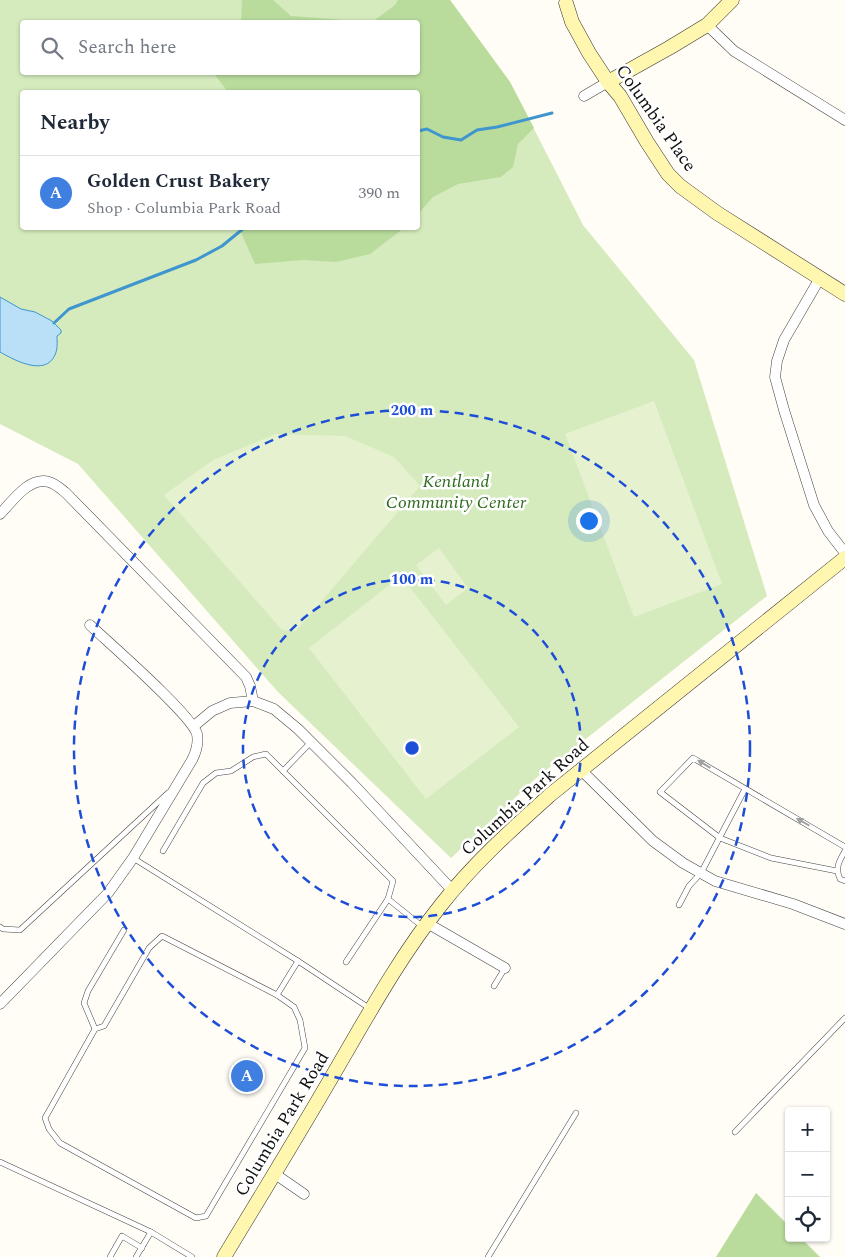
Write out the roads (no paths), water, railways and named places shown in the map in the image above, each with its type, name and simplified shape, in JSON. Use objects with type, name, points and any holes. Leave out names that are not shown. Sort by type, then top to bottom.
[{"type":"street","points":[[584,96],[707,25],[732,0]]},
{"type":"street","name":"Columbia Place","points":[[566,3],[572,22],[589,54],[620,96],[668,174],[680,186],[710,208],[845,294]]},
{"type":"street","points":[[707,25],[734,51],[845,120]]},
{"type":"street","points":[[820,278],[784,340],[777,360],[775,377],[814,505],[828,531],[845,553]]},
{"type":"street","points":[[0,514],[23,490],[36,482],[49,482],[57,486],[246,677],[253,701]]},
{"type":"street","name":"Columbia Park Road","points":[[224,1257],[372,1010],[426,925],[453,890],[515,826],[581,770],[845,558]]},
{"type":"street","points":[[0,1004],[108,893],[133,858],[198,747],[194,726],[90,625]]},
{"type":"street","points":[[194,726],[212,711],[230,703],[253,701],[274,709],[311,742],[352,783],[453,890]]},
{"type":"street","points":[[581,770],[653,841],[670,855],[715,881],[802,907],[845,924]]},
{"type":"street","points":[[426,925],[505,968]]},
{"type":"street","points":[[275,1174],[304,1194]]},
{"type":"lane","points":[[283,771],[311,742]]},
{"type":"lane","points":[[164,851],[203,783],[216,773],[231,771],[253,757],[266,754],[392,881],[388,899],[346,962]]},
{"type":"lane","points":[[837,871],[771,858],[720,838],[660,792],[693,758],[745,790],[835,840],[845,849],[837,871],[840,879],[845,881]]},
{"type":"lane","points":[[0,927],[3,929],[20,930],[178,784]]},
{"type":"lane","points":[[679,905],[689,886],[701,873],[745,790]]},
{"type":"lane","points":[[133,858],[298,961],[372,1010]]},
{"type":"lane","points":[[388,899],[426,925]]},
{"type":"lane","points":[[95,1029],[84,1003],[88,991],[124,930]]},
{"type":"lane","points":[[162,936],[278,995],[294,1007],[300,1020],[305,1048],[206,1216],[196,1218],[60,1143],[49,1128],[45,1118],[95,1029],[104,1026],[149,948],[162,936]]},
{"type":"lane","points":[[278,995],[298,961]]},
{"type":"lane","points":[[494,986],[505,968]]},
{"type":"lane","points":[[734,1132],[845,1018]]},
{"type":"lane","points":[[488,1257],[576,1114]]},
{"type":"lane","points":[[0,1162],[151,1232],[192,1257]]},
{"type":"lane","points":[[136,1257],[151,1232]]},
{"type":"lane","points":[[110,1257],[122,1236],[142,1248]]},
{"type":"water","points":[[0,297],[21,309],[35,312],[52,321],[61,330],[61,333],[57,336],[55,355],[50,362],[37,366],[29,365],[0,352]]},
{"type":"waterway","points":[[420,131],[427,129],[443,137],[461,140],[477,130],[552,113]]},
{"type":"waterway","points":[[54,323],[69,309],[196,260],[222,246],[242,230]]},
{"type":"place","name":"Golden Crust Bakery","points":[[247,1076]]},
{"type":"park label","name":"Kentland Community Center","points":[[456,491]]}]
